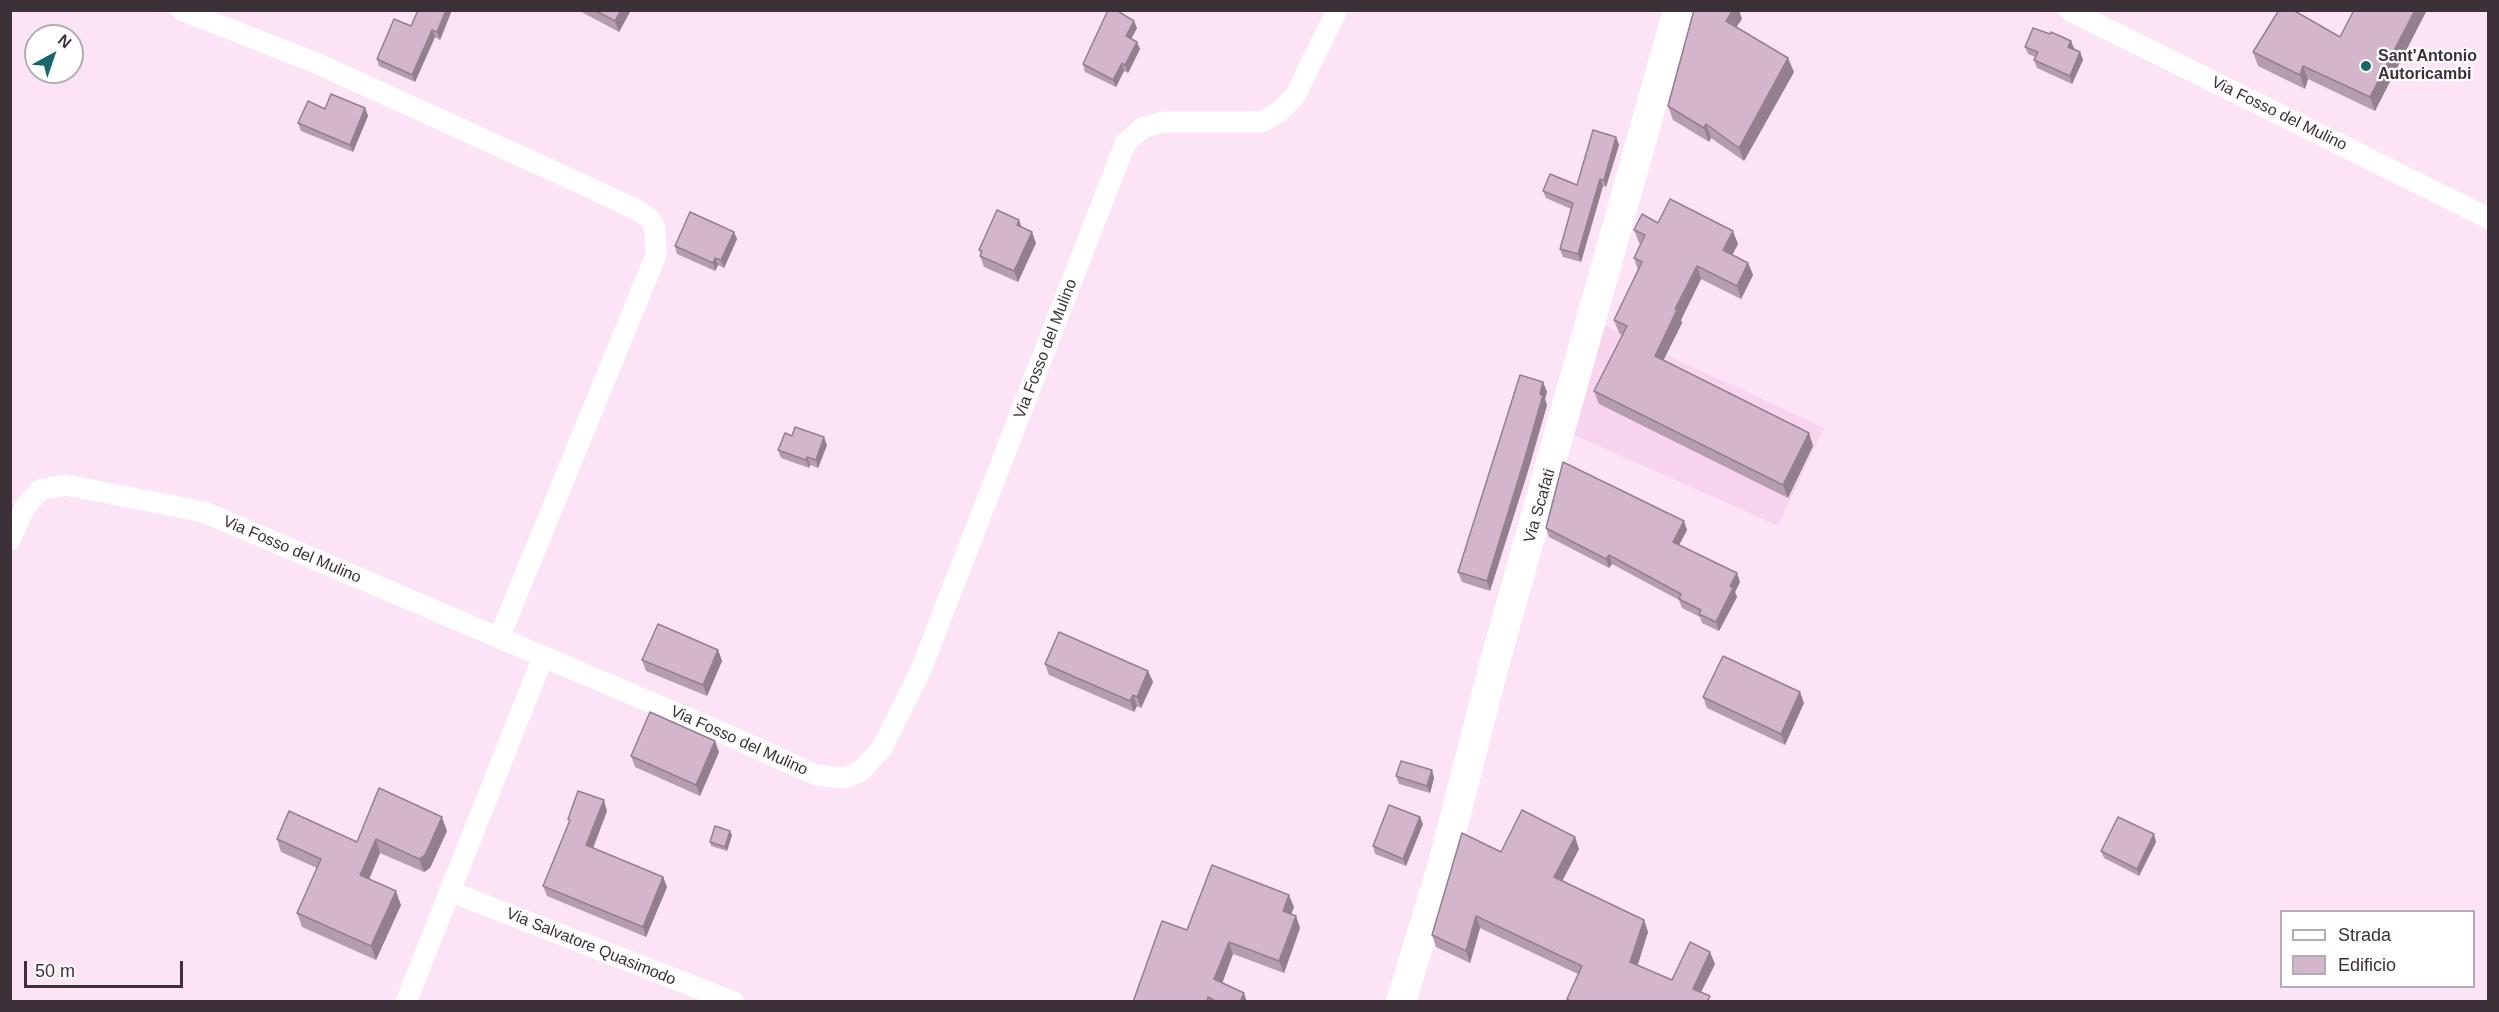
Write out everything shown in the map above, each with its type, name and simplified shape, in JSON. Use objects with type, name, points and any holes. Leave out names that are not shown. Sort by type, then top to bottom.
[{"type":"street","points":[[181,10],[316,63],[593,189],[639,211],[650,219],[655,229],[656,255],[499,638]]},
{"type":"street","name":"Via Fosso del Mulino","points":[[10,540],[25,507],[40,490],[66,485],[204,512],[816,775],[844,778],[861,771],[882,748],[920,672],[1125,144],[1142,128],[1163,122],[1262,122],[1279,112],[1294,96],[1337,10]]},
{"type":"street","name":"Via Scafati","points":[[1401,1002],[1443,864],[1494,665],[1678,10]]},
{"type":"street","name":"Via Fosso del Mulino","points":[[2069,10],[2488,218]]},
{"type":"street","points":[[406,1002],[543,657]]},
{"type":"street","name":"Via Salvatore Quasimodo","points":[[449,891],[734,1002]]},
{"type":"shaded area","points":[[1603,325],[1824,428],[1778,526],[1574,435]]},
{"type":"building","points":[[418,10],[446,10],[437,32],[432,30],[412,75],[377,59],[394,19],[411,26]]},
{"type":"building","points":[[594,10],[621,10],[615,21]]},
{"type":"building","points":[[1108,10],[1116,10],[1134,21],[1126,36],[1137,42],[1125,65],[1122,63],[1113,80],[1083,64]]},
{"type":"building","points":[[1694,10],[1733,10],[1726,21],[1788,58],[1739,148],[1706,124],[1704,128],[1668,106]]},
{"type":"building","points":[[2279,10],[2293,10],[2340,37],[2354,10],[2415,10],[2370,97],[2303,66],[2300,75],[2253,52]]},
{"type":"building","points":[[2033,28],[2050,34],[2051,32],[2071,41],[2068,47],[2080,52],[2070,76],[2034,60],[2038,52],[2025,47]]},
{"type":"building","points":[[331,94],[365,108],[350,145],[298,123],[308,101],[325,109]]},
{"type":"building","points":[[1593,130],[1616,137],[1604,180],[1600,179],[1578,254],[1560,249],[1573,203],[1543,191],[1550,174],[1577,185]]},
{"type":"building","points":[[1670,199],[1733,231],[1723,250],[1748,263],[1737,286],[1697,266],[1655,356],[1809,433],[1783,485],[1594,391],[1627,326],[1614,320],[1642,262],[1634,258],[1645,235],[1634,230],[1642,214],[1658,223]]},
{"type":"building","points":[[997,210],[1019,220],[1017,225],[1032,232],[1014,271],[980,256],[982,251],[979,250]]},
{"type":"building","points":[[690,212],[734,232],[721,260],[715,258],[713,263],[675,246]]},
{"type":"building","points":[[1520,375],[1543,382],[1540,394],[1543,395],[1487,581],[1458,572]]},
{"type":"building","points":[[795,427],[824,437],[816,460],[807,457],[806,460],[778,450],[785,433],[792,436]]},
{"type":"building","points":[[1563,462],[1684,521],[1673,542],[1737,573],[1730,586],[1733,588],[1716,622],[1699,614],[1701,610],[1679,599],[1681,594],[1609,555],[1606,559],[1546,528]]},
{"type":"building","points":[[658,624],[718,650],[703,685],[642,660]]},
{"type":"building","points":[[1059,632],[1148,671],[1137,697],[1133,695],[1130,701],[1045,664]]},
{"type":"building","points":[[1723,656],[1800,692],[1781,734],[1703,697]]},
{"type":"building","points":[[650,712],[715,741],[696,785],[631,756]]},
{"type":"building","points":[[1401,761],[1432,770],[1427,786],[1396,776]]},
{"type":"building","points":[[379,788],[442,817],[425,855],[419,859],[376,839],[360,875],[396,891],[371,946],[297,913],[321,859],[277,839],[289,811],[357,842]]},
{"type":"building","points":[[578,791],[604,800],[586,845],[663,877],[643,927],[543,886],[570,820],[568,819]]},
{"type":"building","points":[[1389,805],[1420,817],[1403,859],[1373,846]]},
{"type":"building","points":[[1522,810],[1575,837],[1554,877],[1644,920],[1630,962],[1672,980],[1690,942],[1710,952],[1693,989],[1710,996],[1707,1002],[1572,1002],[1567,999],[1582,966],[1476,916],[1466,951],[1432,935],[1462,833],[1501,852]]},
{"type":"building","points":[[2118,817],[2154,834],[2137,869],[2101,851]]},
{"type":"building","points":[[715,826],[730,831],[725,847],[710,842]]},
{"type":"building","points":[[1212,865],[1289,895],[1283,911],[1296,916],[1279,961],[1229,942],[1214,979],[1244,993],[1240,1002],[1217,1002],[1208,997],[1207,1002],[1133,1002],[1162,921],[1187,930]]},
{"type":"place","name":"Sant'Antonio Autoricambi","points":[[2366,66]]}]
